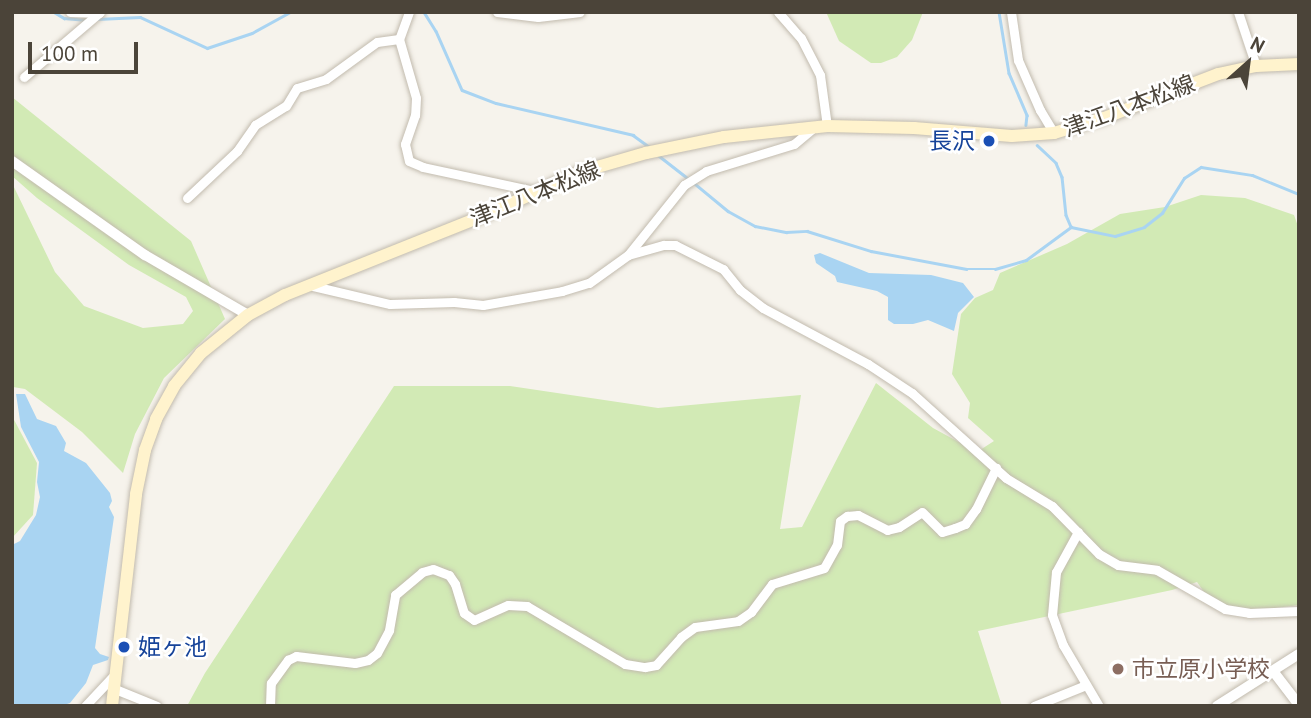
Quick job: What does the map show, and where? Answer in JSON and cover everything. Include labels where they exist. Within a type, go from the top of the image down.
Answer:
[{"type":"main road","name":"津江八本松線","points":[[112,706],[136,494],[145,450],[174,386],[201,353],[248,315],[309,286],[490,213],[580,172],[646,153],[724,137],[827,126],[914,128],[1012,135],[1054,133],[1104,118],[1218,74],[1256,66],[1299,64]]},
{"type":"street","points":[[70,12],[99,13]]},
{"type":"street","points":[[409,12],[398,39],[416,98],[415,115],[405,144],[409,161],[423,167],[535,191]]},
{"type":"street","points":[[496,12],[538,17],[580,12]]},
{"type":"street","points":[[778,12],[801,38],[820,75],[827,126]]},
{"type":"street","points":[[1011,12],[1018,60],[1040,110],[1054,133]]},
{"type":"street","points":[[1238,12],[1256,66]]},
{"type":"street","points":[[24,77],[99,13]]},
{"type":"street","points":[[187,198],[237,151],[255,125],[286,106],[298,88],[326,79],[377,42],[398,39]]},
{"type":"street","points":[[309,286],[390,304],[454,302],[483,305],[589,283],[628,255],[684,185],[706,171],[794,144],[812,129]]},
{"type":"street","points":[[12,160],[145,255],[248,315]]},
{"type":"street","points":[[628,255],[664,245],[675,245],[701,256],[723,270],[740,290],[763,308],[892,379],[996,468],[1052,506],[1099,554],[1118,565],[1157,570],[1225,609],[1249,612],[1299,611]]},
{"type":"street","points":[[270,706],[271,683],[288,660],[296,656],[355,663],[368,660],[377,653],[389,630],[395,595],[422,572],[433,569],[449,575],[455,584],[464,613],[474,620],[508,606],[527,606],[625,664],[645,667],[656,665],[681,637],[695,627],[738,621],[751,612],[772,584],[824,568],[837,545],[839,521],[847,516],[858,515],[887,530],[899,527],[922,512],[942,532],[955,528],[965,524],[976,509],[996,468]]},
{"type":"street","points":[[1078,532],[1056,572],[1052,615],[1063,645],[1099,706]]},
{"type":"street","points":[[1217,706],[1299,654]]},
{"type":"street","points":[[1273,671],[1299,705]]},
{"type":"street","points":[[85,706],[116,673]]},
{"type":"street","points":[[1034,706],[1086,685]]},
{"type":"street","points":[[115,689],[157,706]]},
{"type":"green space","points":[[826,12],[923,12],[912,40],[897,57],[881,63],[871,63],[839,41]]},
{"type":"green space","points":[[12,97],[191,241],[225,319],[164,378],[135,434],[123,473],[82,432],[25,389],[13,387],[12,392],[12,183],[55,272],[84,306],[143,328],[183,324],[193,311],[186,297],[129,265],[37,198],[12,176]]},
{"type":"green space","points":[[1201,195],[1245,198],[1294,215],[1299,229],[1299,605],[1243,612],[1211,602],[1197,582],[1172,590],[978,631],[1002,706],[187,706],[205,673],[394,386],[510,386],[658,408],[801,395],[780,529],[802,527],[876,383],[933,428],[977,452],[994,441],[968,418],[970,403],[952,374],[961,314],[975,298],[993,290],[1000,273],[1067,244],[1120,214],[1165,207]]},
{"type":"green space","points":[[12,416],[37,463],[33,515],[12,538]]},
{"type":"water","points":[[820,253],[869,273],[931,275],[963,283],[974,297],[958,313],[954,331],[928,320],[913,324],[894,324],[888,320],[888,297],[877,291],[837,282],[835,276],[816,263],[814,255]]},
{"type":"water","name":"姫ヶ池","points":[[16,394],[25,394],[37,419],[56,426],[66,443],[64,451],[86,463],[110,493],[112,501],[109,507],[114,517],[95,648],[100,654],[109,657],[108,660],[93,665],[86,683],[70,703],[61,706],[12,705],[12,545],[20,541],[36,515],[40,497],[37,482],[39,462],[21,427]]},
{"type":"waterway","points":[[54,12],[64,18],[87,20]]},
{"type":"waterway","points":[[97,19],[140,17],[207,48],[252,33],[290,12]]},
{"type":"waterway","points":[[424,12],[436,31],[462,90],[496,103],[633,135],[651,148]]},
{"type":"waterway","points":[[999,12],[1009,73],[1027,115],[1026,125]]},
{"type":"waterway","points":[[1037,145],[1056,163],[1062,177],[1066,215],[1071,227]]},
{"type":"waterway","points":[[658,155],[689,179]]},
{"type":"waterway","points":[[694,183],[728,211],[755,226],[786,232],[807,231],[871,251],[966,269],[995,269],[1026,260],[1071,227],[1115,236],[1144,227],[1162,213],[1184,178],[1201,167],[1252,175],[1299,194]]},
{"type":"place","name":"長沢","points":[[989,141]]},
{"type":"place","name":"姫ヶ池","points":[[124,647]]},
{"type":"place","name":"市立原小学校","points":[[1118,669]]}]
